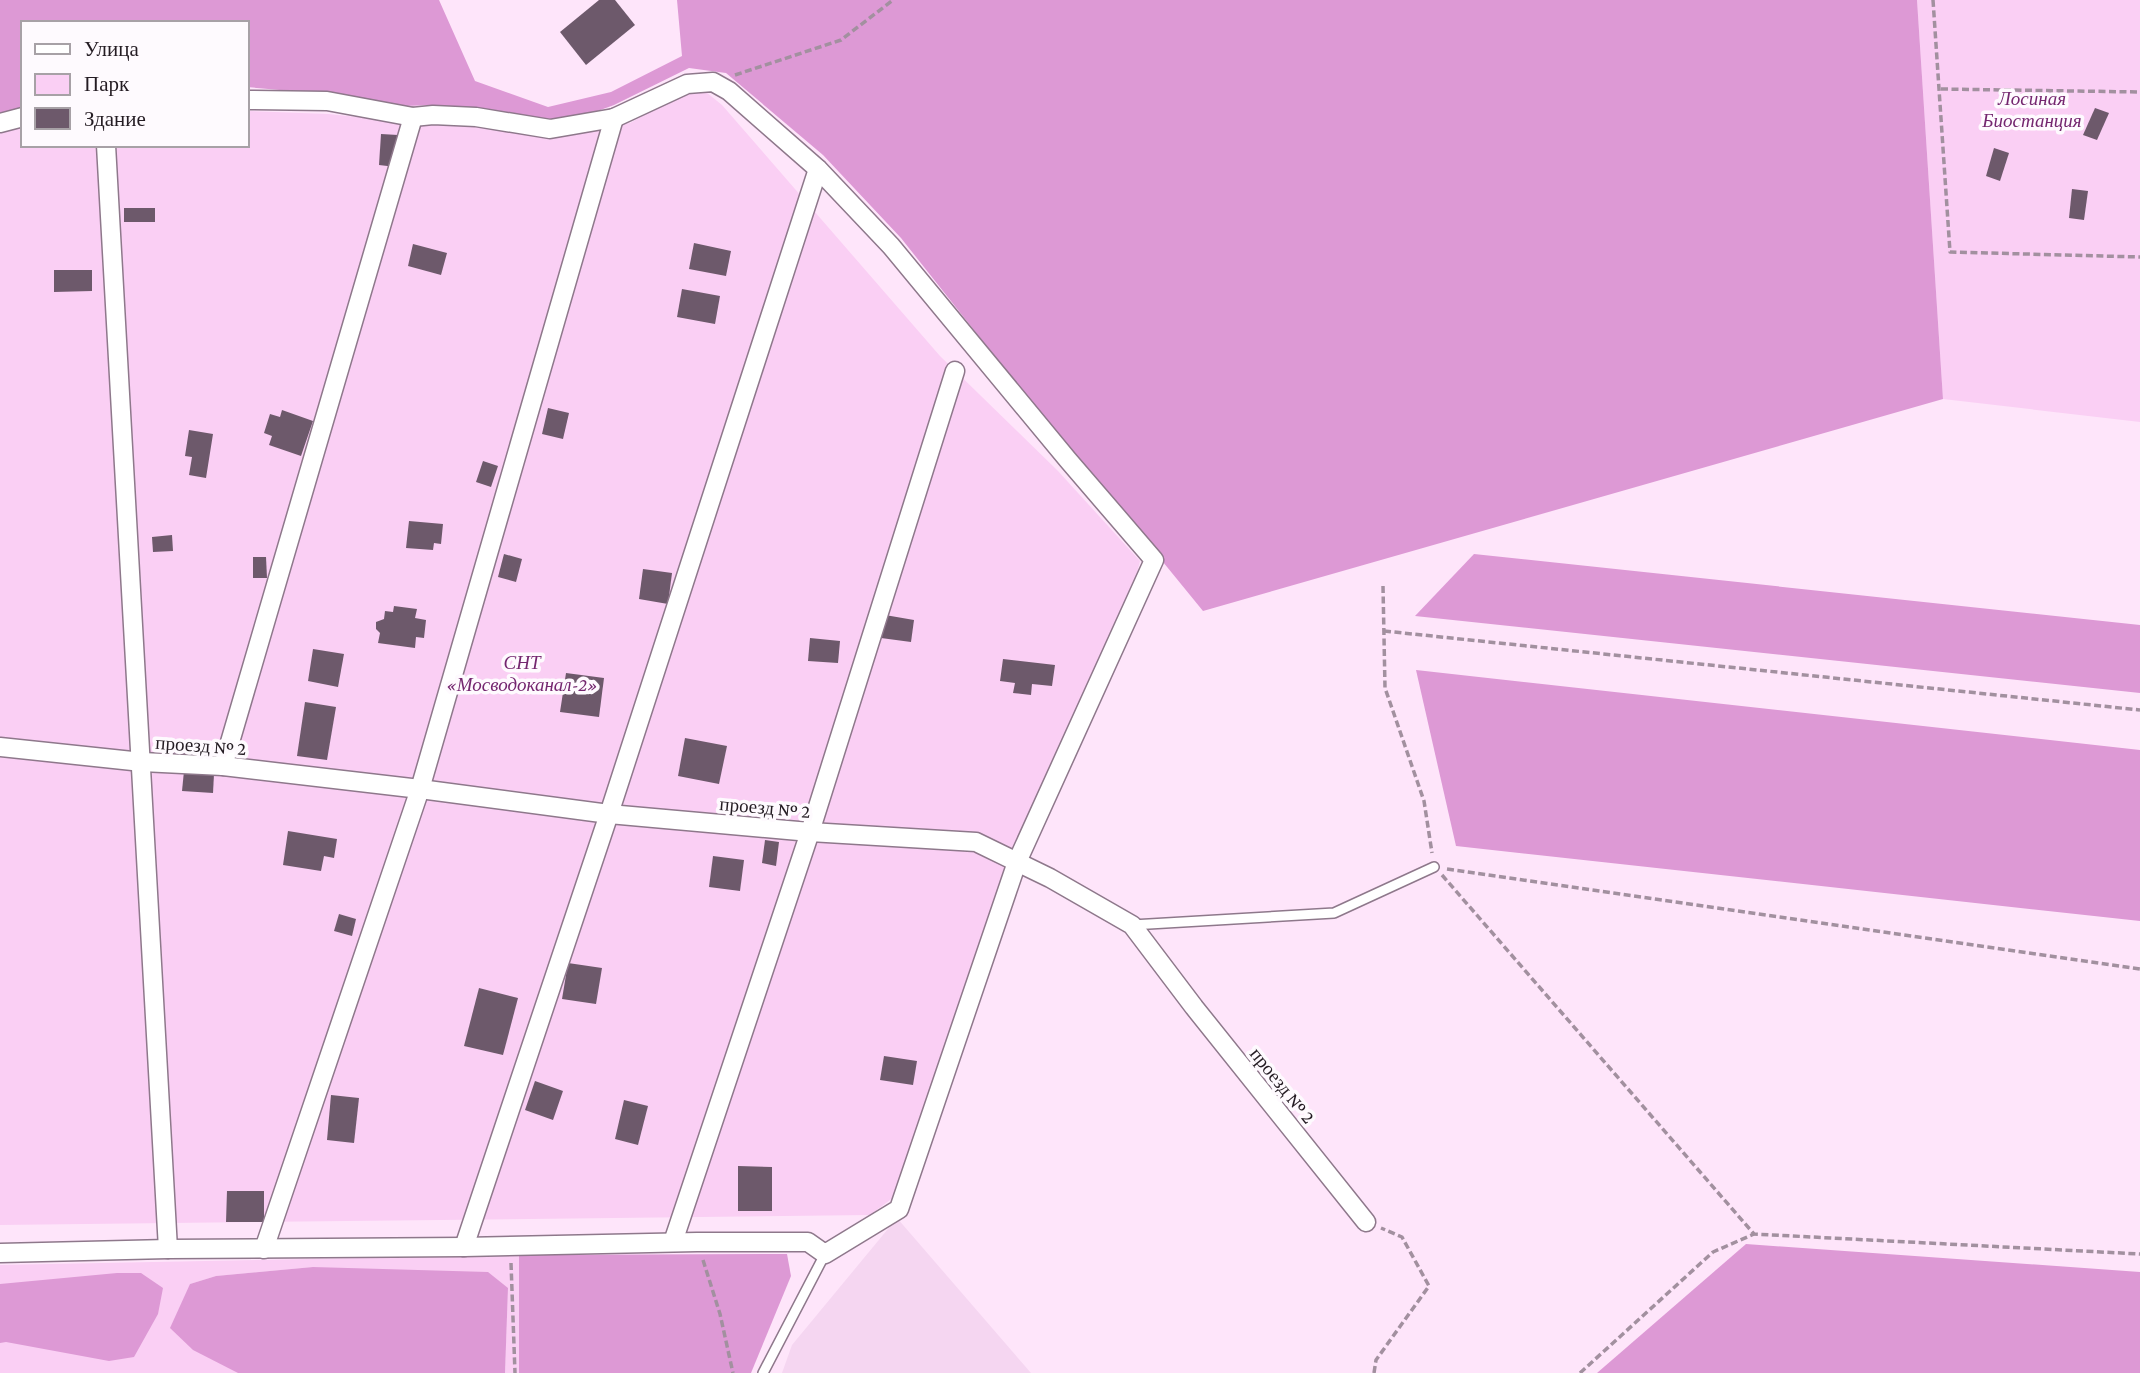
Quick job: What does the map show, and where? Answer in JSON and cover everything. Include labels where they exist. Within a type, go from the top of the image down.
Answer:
[{"type":"street","points":[[0,1253],[808,1242],[825,1254],[899,1209],[1017,862],[1154,560],[891,246],[817,169],[729,91],[713,82],[687,84],[614,118],[550,129],[476,117],[414,117],[327,101],[248,100]]},
{"type":"street","points":[[223,766],[414,117]]},
{"type":"street","points":[[0,123],[21,118]]},
{"type":"street","points":[[264,1249],[419,789],[614,118]]},
{"type":"street","points":[[106,147],[168,1249]]},
{"type":"street","points":[[464,1247],[609,814],[817,169]]},
{"type":"street","points":[[673,1242],[810,832],[955,372]]},
{"type":"street","name":"проезд № 2","points":[[0,747],[142,762],[223,766],[609,814],[810,832],[976,842],[1050,878],[1132,925],[1366,1222]]},
{"type":"lane","points":[[1132,925],[1334,913],[1434,867]]},
{"type":"lane","points":[[763,1373],[825,1254]]},
{"type":"path","points":[[713,82],[841,40],[893,0]]},
{"type":"path","points":[[1933,0],[1950,252],[2140,257]]},
{"type":"path","points":[[1941,89],[2140,92]]},
{"type":"path","points":[[1383,586],[1385,688],[1424,801],[1434,867],[1754,1234]]},
{"type":"path","points":[[1384,631],[2140,710]]},
{"type":"path","points":[[1434,867],[2140,969]]},
{"type":"path","points":[[1366,1222],[1402,1237],[1429,1286],[1376,1360],[1374,1373]]},
{"type":"path","points":[[1580,1373],[1713,1252],[1754,1234],[2140,1254]]},
{"type":"path","points":[[696,1242],[720,1314],[733,1373]]},
{"type":"path","points":[[511,1246],[515,1373]]},
{"type":"shaded area","points":[[0,0],[439,0],[475,81],[548,107],[611,92],[682,56],[677,0],[1917,0],[1943,399],[1203,611],[901,238],[823,155],[726,73],[689,68],[614,105],[584,116],[549,122],[481,109],[433,105],[405,106],[325,94],[248,87],[248,21],[21,21],[21,108],[0,113]]},
{"type":"shaded area","points":[[1474,554],[2140,625],[2140,693],[1415,616]]},
{"type":"shaded area","points":[[1416,670],[2140,750],[2140,921],[1456,846]]},
{"type":"shaded area","points":[[897,1218],[1031,1373],[782,1373],[792,1345]]},
{"type":"shaded area","points":[[1746,1244],[2140,1272],[2140,1373],[1597,1373]]},
{"type":"shaded area","points":[[787,1254],[791,1276],[751,1373],[519,1373],[519,1255]]},
{"type":"shaded area","points":[[313,1267],[488,1272],[508,1288],[505,1373],[238,1373],[193,1350],[170,1328],[190,1284],[216,1276]]},
{"type":"shaded area","points":[[141,1273],[163,1288],[158,1314],[134,1357],[109,1361],[0,1343],[0,1284]]},
{"type":"green space","name":"Лосиная Биостанция","points":[[1917,0],[2140,0],[2140,422],[1943,399]]},
{"type":"green space","name":"СНТ «Мосводоканал-2»","points":[[689,91],[706,92],[722,105],[940,356],[1058,471],[1140,561],[1135,581],[1019,836],[894,1197],[870,1215],[0,1225],[0,130],[21,125],[21,147],[248,147],[248,111],[328,114],[424,124],[443,121],[553,136],[630,123]]},
{"type":"green space","points":[[519,1255],[519,1373],[505,1373],[508,1288],[313,1267],[216,1276],[190,1284],[238,1373],[0,1373],[0,1265]]},
{"type":"building","points":[[599,0],[615,0],[635,25],[586,65],[560,32]]},
{"type":"building","points":[[2095,108],[2109,113],[2097,140],[2083,135]]},
{"type":"building","points":[[381,134],[398,135],[396,167],[379,165]]},
{"type":"building","points":[[1994,148],[2009,153],[2000,181],[1986,176]]},
{"type":"building","points":[[2072,189],[2088,191],[2084,220],[2069,218]]},
{"type":"building","points":[[124,208],[155,208],[155,222],[124,222]]},
{"type":"building","points":[[694,243],[731,251],[726,276],[689,269]]},
{"type":"building","points":[[413,244],[447,253],[441,275],[408,266]]},
{"type":"building","points":[[54,270],[92,270],[92,291],[54,292]]},
{"type":"building","points":[[682,289],[720,296],[715,324],[677,317]]},
{"type":"building","points":[[548,408],[569,413],[563,439],[542,434]]},
{"type":"building","points":[[282,410],[313,421],[301,456],[269,445],[272,436],[264,433],[270,414],[280,417]]},
{"type":"building","points":[[189,430],[213,434],[206,478],[189,475],[192,457],[185,456]]},
{"type":"building","points":[[483,461],[498,466],[491,487],[476,482]]},
{"type":"building","points":[[409,521],[443,524],[441,544],[434,543],[433,550],[406,548]]},
{"type":"building","points":[[172,535],[173,551],[153,552],[152,537]]},
{"type":"building","points":[[504,554],[522,559],[516,582],[498,577]]},
{"type":"building","points":[[253,557],[266,557],[267,578],[253,578]]},
{"type":"building","points":[[643,569],[672,573],[668,604],[639,599]]},
{"type":"building","points":[[394,606],[417,609],[415,618],[426,620],[424,638],[416,637],[415,648],[378,643],[380,633],[376,629],[376,622],[384,619],[385,611],[393,612]]},
{"type":"building","points":[[885,615],[914,620],[911,642],[881,638]]},
{"type":"building","points":[[810,638],[840,641],[838,663],[808,661]]},
{"type":"building","points":[[313,649],[344,654],[338,687],[308,681]]},
{"type":"building","points":[[1003,659],[1055,665],[1052,686],[1032,684],[1031,695],[1013,693],[1015,683],[1000,681]]},
{"type":"building","points":[[566,673],[604,678],[599,717],[560,712]]},
{"type":"building","points":[[305,702],[336,707],[327,760],[297,756]]},
{"type":"building","points":[[685,738],[727,746],[719,784],[678,776]]},
{"type":"building","points":[[168,740],[189,742],[188,754],[167,752]]},
{"type":"building","points":[[184,771],[214,774],[213,793],[182,791]]},
{"type":"building","points":[[288,831],[337,839],[334,858],[324,856],[321,871],[283,865]]},
{"type":"building","points":[[765,840],[779,842],[776,866],[762,863]]},
{"type":"building","points":[[713,856],[744,860],[740,891],[709,887]]},
{"type":"building","points":[[339,914],[356,919],[352,936],[334,931]]},
{"type":"building","points":[[568,963],[602,968],[596,1004],[562,999]]},
{"type":"building","points":[[479,988],[518,998],[503,1055],[464,1046]]},
{"type":"building","points":[[884,1056],[917,1061],[913,1085],[880,1080]]},
{"type":"building","points":[[535,1081],[563,1091],[553,1120],[525,1110]]},
{"type":"building","points":[[331,1095],[359,1098],[354,1143],[327,1140]]},
{"type":"building","points":[[624,1100],[648,1106],[638,1145],[615,1139]]},
{"type":"building","points":[[738,1166],[772,1167],[772,1211],[738,1211]]},
{"type":"building","points":[[227,1191],[264,1191],[264,1222],[226,1222]]}]
